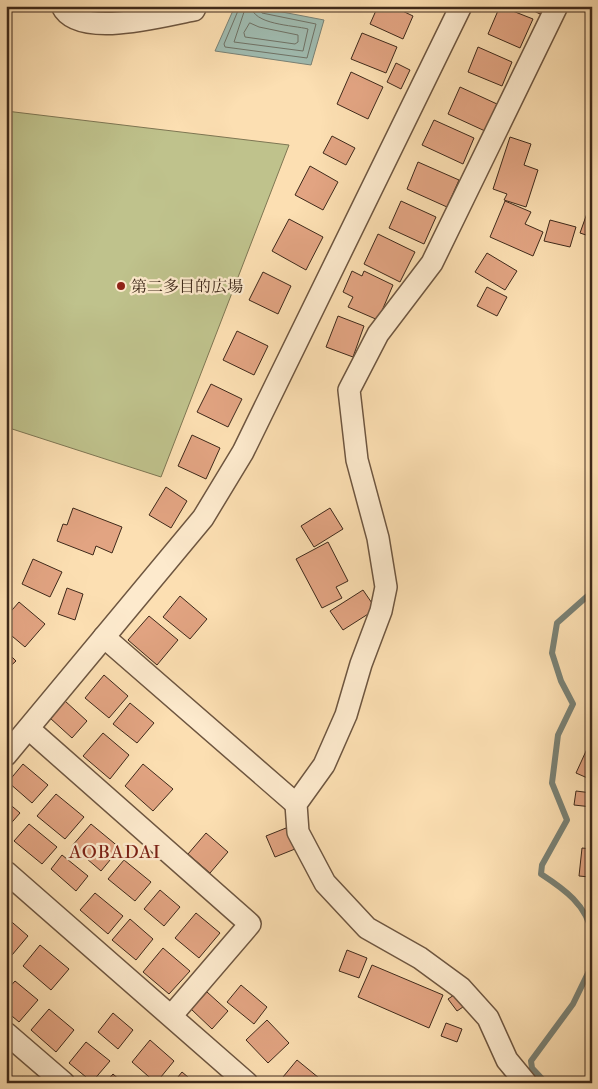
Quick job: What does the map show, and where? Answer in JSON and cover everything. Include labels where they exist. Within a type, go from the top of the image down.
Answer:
[{"type":"street","points":[[62,6],[79,20],[116,25],[194,10],[196,6]]},
{"type":"street","points":[[6,756],[203,518],[243,452],[461,6]]},
{"type":"street","points":[[526,1083],[507,1060],[488,1018],[461,988],[420,958],[367,928],[325,883],[298,832],[296,804],[324,765],[346,715],[361,664],[381,611],[386,587],[378,538],[356,460],[349,390],[378,334],[432,263],[557,6]]},
{"type":"street","points":[[104,637],[296,804]]},
{"type":"street","points":[[29,729],[250,924],[172,1015]]},
{"type":"street","points":[[6,872],[172,1015],[247,1083]]},
{"type":"street","points":[[6,1032],[64,1083]]},
{"type":"green space","name":"第二多目的広場","points":[[6,111],[289,145],[161,477],[6,427]]},
{"type":"water","points":[[235,6],[251,6],[324,20],[311,65],[215,51]]},
{"type":"building","points":[[378,6],[392,6],[413,16],[403,39],[370,24]]},
{"type":"building","points":[[500,6],[533,19],[520,48],[488,34]]},
{"type":"building","points":[[524,6],[546,6],[542,15]]},
{"type":"building","points":[[362,33],[397,47],[386,73],[351,59]]},
{"type":"building","points":[[478,47],[512,62],[502,86],[468,72]]},
{"type":"building","points":[[396,63],[410,70],[401,89],[387,82]]},
{"type":"building","points":[[351,72],[383,87],[368,119],[337,104]]},
{"type":"building","points":[[460,87],[497,104],[485,131],[448,114]]},
{"type":"building","points":[[434,120],[474,138],[463,164],[422,145]]},
{"type":"building","points":[[332,136],[355,148],[346,165],[323,153]]},
{"type":"building","points":[[510,137],[531,144],[524,165],[538,170],[526,207],[504,200],[507,194],[493,189]]},
{"type":"building","points":[[418,162],[459,180],[447,207],[407,189]]},
{"type":"building","points":[[310,166],[338,182],[323,210],[295,195]]},
{"type":"building","points":[[401,201],[436,217],[424,244],[389,228]]},
{"type":"building","points":[[505,201],[531,212],[525,224],[543,232],[533,256],[490,237]]},
{"type":"building","points":[[592,202],[592,237],[580,233]]},
{"type":"building","points":[[289,219],[323,237],[306,270],[272,251]]},
{"type":"building","points":[[550,220],[576,227],[570,247],[544,241]]},
{"type":"building","points":[[378,234],[415,252],[400,282],[364,264]]},
{"type":"building","points":[[487,253],[517,271],[505,290],[475,272]]},
{"type":"building","points":[[352,271],[362,276],[364,271],[393,285],[378,320],[348,307],[353,297],[343,292]]},
{"type":"building","points":[[263,272],[291,286],[278,314],[249,300]]},
{"type":"building","points":[[487,287],[507,297],[497,316],[477,306]]},
{"type":"building","points":[[338,316],[364,326],[353,357],[326,347]]},
{"type":"building","points":[[237,331],[268,346],[254,375],[223,360]]},
{"type":"building","points":[[211,384],[242,399],[228,427],[197,412]]},
{"type":"building","points":[[192,435],[220,448],[206,479],[178,466]]},
{"type":"building","points":[[166,487],[187,501],[171,528],[149,515]]},
{"type":"building","points":[[73,508],[122,527],[112,553],[96,546],[93,555],[57,541],[63,524],[67,525]]},
{"type":"building","points":[[330,508],[343,529],[314,547],[301,526]]},
{"type":"building","points":[[328,542],[348,581],[336,587],[342,598],[322,608],[296,559]]},
{"type":"building","points":[[33,559],[62,572],[50,597],[22,584]]},
{"type":"building","points":[[67,588],[83,594],[75,620],[58,614]]},
{"type":"building","points":[[363,590],[376,609],[343,630],[330,611]]},
{"type":"building","points":[[180,596],[207,619],[190,639],[163,617]]},
{"type":"building","points":[[19,602],[45,624],[25,647],[6,631],[6,617]]},
{"type":"building","points":[[149,616],[178,640],[157,665],[128,640]]},
{"type":"building","points":[[6,651],[16,661],[6,670]]},
{"type":"building","points":[[104,675],[128,696],[109,718],[85,698]]},
{"type":"building","points":[[65,701],[87,721],[72,738],[50,718]]},
{"type":"building","points":[[130,703],[154,723],[137,743],[113,724]]},
{"type":"building","points":[[103,733],[129,755],[110,779],[83,756]]},
{"type":"building","points":[[592,738],[592,780],[576,773]]},
{"type":"building","points":[[23,764],[48,785],[32,803],[8,782]]},
{"type":"building","points":[[143,764],[173,789],[153,811],[125,786]]},
{"type":"building","points":[[576,791],[592,793],[592,807],[574,805]]},
{"type":"building","points":[[56,794],[84,817],[65,839],[37,816]]},
{"type":"building","points":[[6,801],[20,813],[6,829]]},
{"type":"building","points":[[29,824],[57,847],[42,864],[14,841]]},
{"type":"building","points":[[91,824],[120,848],[101,871],[72,846]]},
{"type":"building","points":[[286,828],[295,849],[275,857],[266,836]]},
{"type":"building","points":[[206,833],[228,852],[210,873],[188,854]]},
{"type":"building","points":[[582,848],[592,849],[592,890],[589,890],[590,877],[579,876]]},
{"type":"building","points":[[62,855],[88,876],[76,891],[51,869]]},
{"type":"building","points":[[124,860],[151,882],[135,901],[108,879]]},
{"type":"building","points":[[160,890],[180,907],[164,926],[144,909]]},
{"type":"building","points":[[95,893],[123,916],[108,934],[80,910]]},
{"type":"building","points":[[196,913],[220,933],[199,958],[175,938]]},
{"type":"building","points":[[6,917],[28,936],[12,955],[6,950]]},
{"type":"building","points":[[130,919],[153,939],[136,960],[112,940]]},
{"type":"building","points":[[40,945],[69,969],[51,990],[23,966]]},
{"type":"building","points":[[163,948],[190,971],[169,994],[143,972]]},
{"type":"building","points":[[347,950],[367,958],[359,978],[339,971]]},
{"type":"building","points":[[372,965],[443,995],[429,1028],[358,997]]},
{"type":"building","points":[[15,981],[38,1000],[19,1022],[6,1011],[6,991]]},
{"type":"building","points":[[241,985],[267,1007],[254,1024],[227,1002]]},
{"type":"building","points":[[207,992],[228,1011],[212,1029],[191,1009]]},
{"type":"building","points":[[457,993],[466,1005],[457,1011],[448,999]]},
{"type":"building","points":[[49,1009],[74,1030],[56,1052],[31,1030]]},
{"type":"building","points":[[113,1013],[133,1030],[118,1049],[98,1032]]},
{"type":"building","points":[[267,1020],[289,1043],[268,1063],[246,1040]]},
{"type":"building","points":[[446,1023],[462,1029],[457,1042],[441,1036]]},
{"type":"building","points":[[150,1040],[174,1061],[156,1083],[132,1062]]},
{"type":"building","points":[[86,1042],[110,1061],[92,1082],[69,1063]]},
{"type":"building","points":[[297,1060],[319,1078],[315,1083],[278,1083]]},
{"type":"building","points":[[6,1063],[12,1068],[6,1075]]},
{"type":"building","points":[[182,1072],[195,1083],[173,1083]]},
{"type":"building","points":[[113,1074],[123,1083],[105,1083]]},
{"type":"building","points":[[22,1077],[29,1083],[17,1083]]},
{"type":"waterway","points":[[592,592],[557,623],[552,653],[561,681],[573,704],[558,735],[552,783],[567,820],[542,865],[541,874],[566,892],[580,906],[592,934]]},
{"type":"waterway","points":[[546,1083],[532,1068],[531,1061],[573,1004],[592,965]]},
{"type":"place","name":"第二多目的広場","points":[[121,286]]},
{"type":"district","name":"AOBADAI","points":[[115,852]]}]
